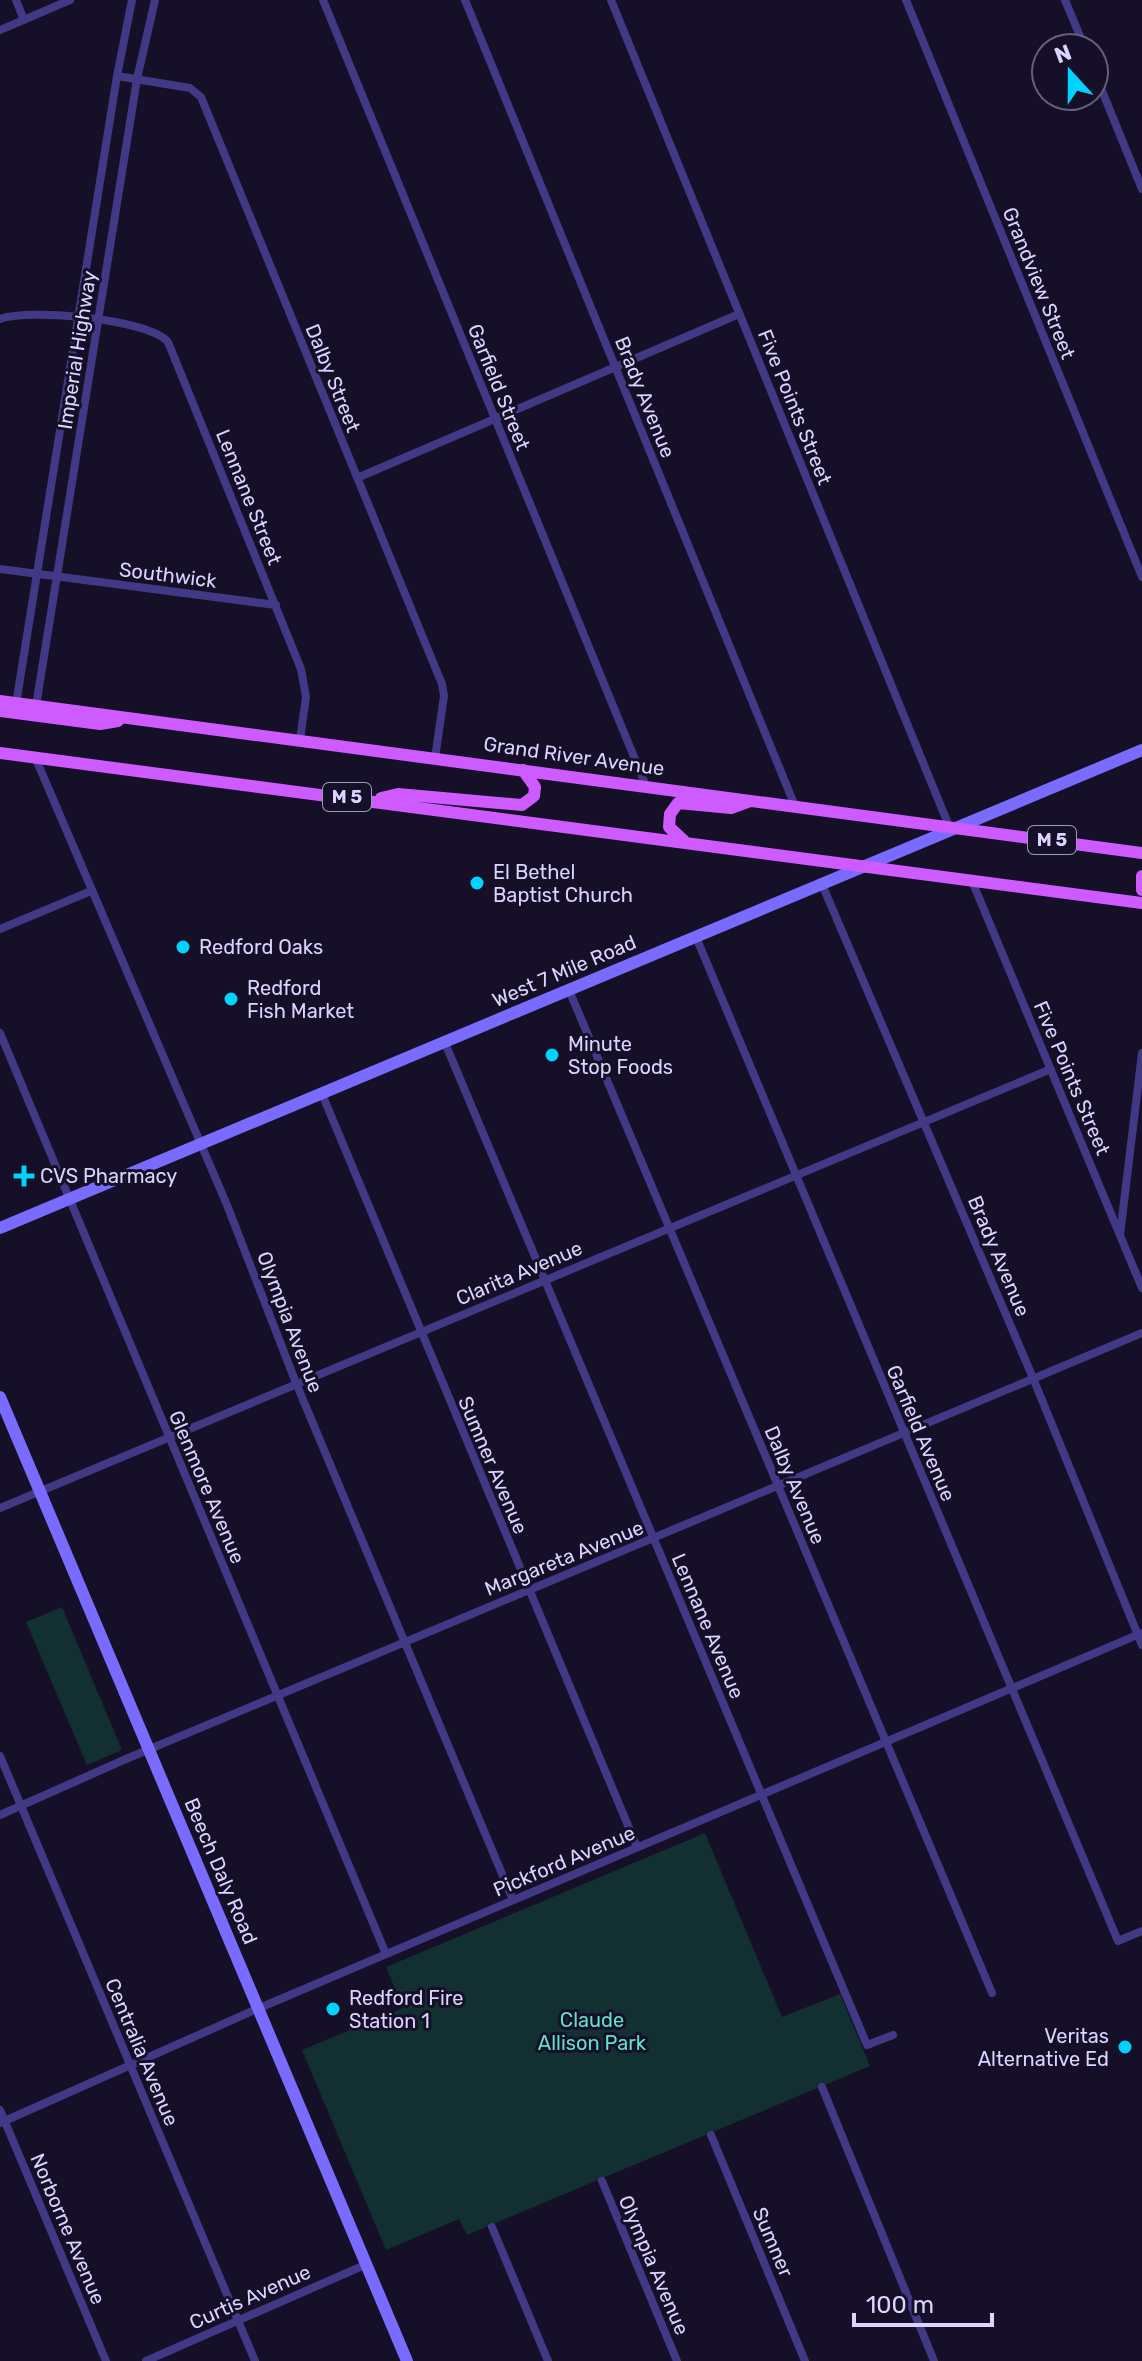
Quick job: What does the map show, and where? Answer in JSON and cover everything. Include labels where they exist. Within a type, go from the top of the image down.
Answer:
[{"type":"main road","name":"Grand River Avenue","points":[[0,701],[1142,853]]},
{"type":"main road","points":[[0,711],[100,724],[133,718]]},
{"type":"main road","name":"West 7 Mile Road","points":[[0,1228],[821,882],[963,828],[1142,750]]},
{"type":"main road","name":"M 5","points":[[0,753],[1142,903]]},
{"type":"main road","points":[[371,800],[398,794],[522,805],[534,796],[535,787],[523,770]]},
{"type":"main road","points":[[693,844],[678,838],[671,830],[670,814],[675,805],[682,802],[731,808],[753,800]]},
{"type":"main road","points":[[1142,876],[1142,890]]},
{"type":"main road","name":"Beech Daly Road","points":[[0,1397],[407,2361]]},
{"type":"street","points":[[16,0],[24,20]]},
{"type":"street","points":[[0,30],[70,0]]},
{"type":"street","name":"Imperial Highway","points":[[16,704],[117,76],[132,0]]},
{"type":"street","name":"Imperial Highway","points":[[36,706],[137,79],[155,0]]},
{"type":"street","name":"Garfield Street","points":[[323,0],[646,786]]},
{"type":"street","name":"Brady Avenue","points":[[465,0],[795,806]]},
{"type":"street","name":"Five Points Street","points":[[611,0],[949,826]]},
{"type":"street","name":"Grandview Street","points":[[906,0],[1142,577]]},
{"type":"street","points":[[1065,0],[1078,32]]},
{"type":"street","name":"Dalby Street","points":[[117,76],[190,88],[201,97],[442,684],[444,696],[435,758]]},
{"type":"street","points":[[1110,110],[1142,189]]},
{"type":"street","name":"Lennane Street","points":[[1,316],[28,312],[78,316],[153,330],[168,342],[305,683],[300,739]]},
{"type":"street","points":[[357,478],[739,314]]},
{"type":"street","name":"Southwick","points":[[0,569],[276,605]]},
{"type":"street","name":"Olympia Avenue","points":[[35,757],[200,1145],[296,1383],[513,1900]]},
{"type":"street","name":"Five Points Street","points":[[972,881],[1142,1288]]},
{"type":"street","name":"Brady Avenue","points":[[821,882],[1033,1378],[1142,1645]]},
{"type":"street","points":[[0,929],[91,891]]},
{"type":"street","name":"Garfield Avenue","points":[[696,937],[1118,1941],[1142,1931]]},
{"type":"street","name":"Dalby Avenue","points":[[569,990],[992,1993]]},
{"type":"street","name":"Glenmore Avenue","points":[[0,1033],[386,1954]]},
{"type":"street","name":"Lennane Avenue","points":[[445,1043],[867,2045],[893,2035]]},
{"type":"street","points":[[1120,1236],[1142,1053]]},
{"type":"street","name":"Clarita Avenue","points":[[0,1508],[1051,1069]]},
{"type":"street","name":"Sumner Avenue","points":[[322,1094],[637,1847]]},
{"type":"street","name":"Margareta Avenue","points":[[0,1815],[1142,1333]]},
{"type":"street","name":"Pickford Avenue","points":[[2,2122],[257,2009],[1140,1634]]},
{"type":"street","name":"Centralia Avenue","points":[[0,1756],[255,2361]]},
{"type":"street","points":[[822,2087],[934,2361]]},
{"type":"street","name":"Norborne Avenue","points":[[0,2110],[2,2122],[106,2361]]},
{"type":"street","name":"Sumner","points":[[711,2135],[805,2361]]},
{"type":"street","name":"Olympia Avenue","points":[[602,2181],[677,2361]]},
{"type":"street","points":[[492,2227],[548,2361]]},
{"type":"street","name":"Curtis Avenue","points":[[146,2361],[367,2264]]},
{"type":"green space","points":[[62,1607],[122,1750],[87,1765],[26,1622]]},
{"type":"green space","name":"Claude Allison Park","points":[[705,1833],[782,2017],[840,1994],[870,2066],[467,2235],[459,2219],[386,2250],[302,2050],[403,2008],[386,1967]]},
{"type":"place","name":"El Bethel Baptist Church","points":[[477,883]]},
{"type":"place","name":"Redford Oaks","points":[[183,947]]},
{"type":"place","name":"Redford Fish Market","points":[[231,999]]},
{"type":"place","name":"Minute Stop Foods","points":[[552,1055]]},
{"type":"place","name":"CVS Pharmacy","points":[[24,1176]]},
{"type":"place","name":"Redford Fire Station 1","points":[[333,2009]]},
{"type":"place","name":"Veritas Alternative Ed","points":[[1125,2047]]}]
